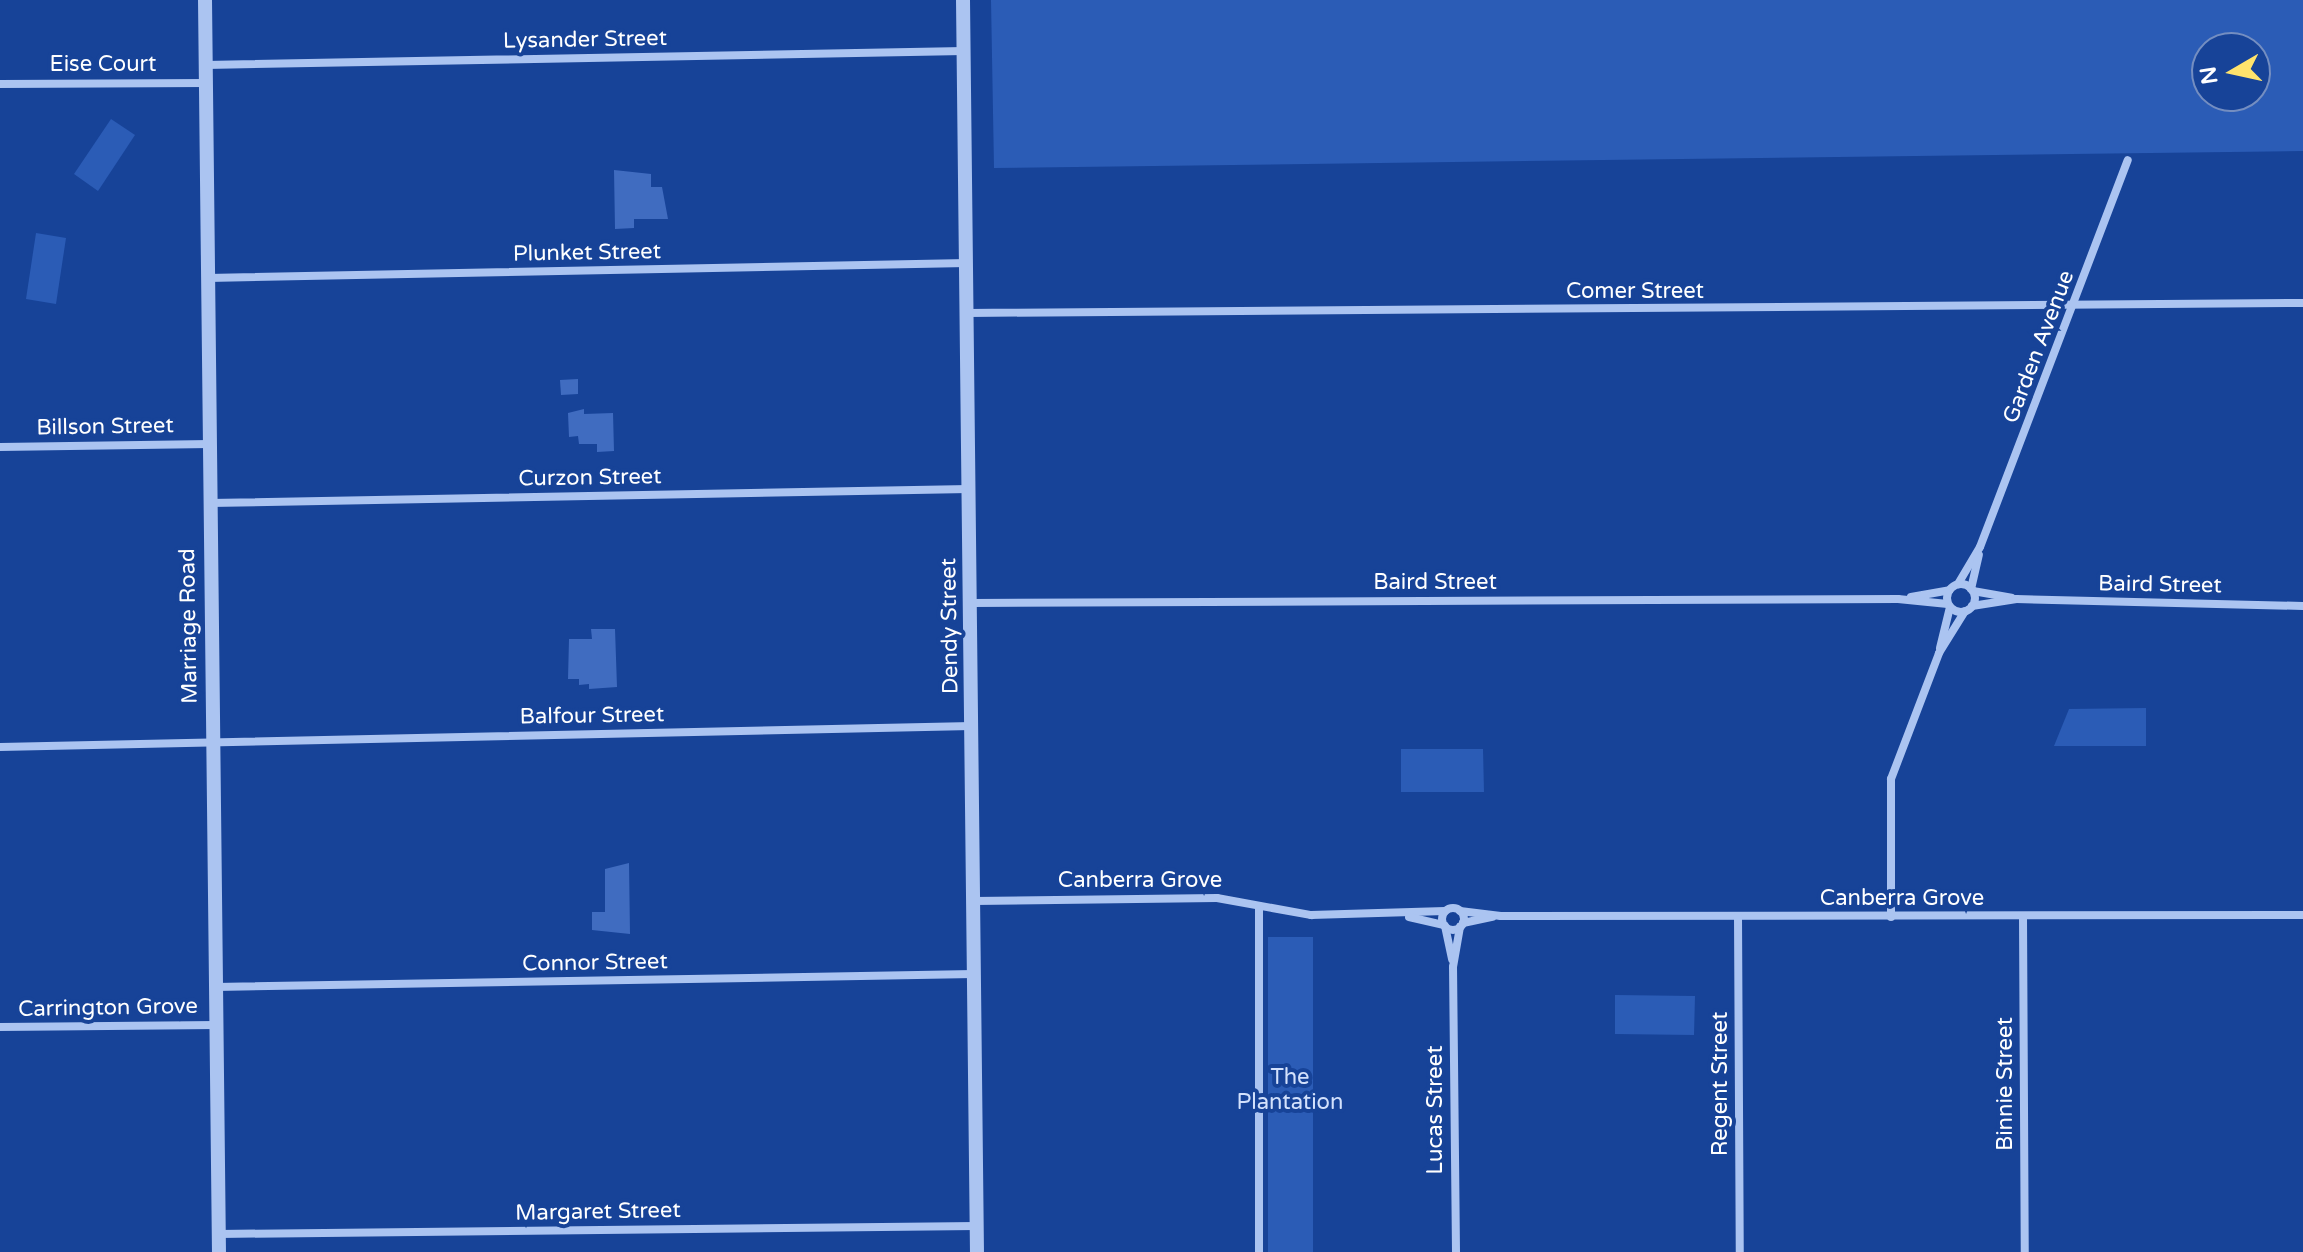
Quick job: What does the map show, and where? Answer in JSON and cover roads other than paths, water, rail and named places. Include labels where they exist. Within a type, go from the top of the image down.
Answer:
[{"type":"street","name":"Marriage Road","points":[[205,0],[219,1252]]},
{"type":"street","name":"Dendy Street","points":[[963,0],[977,1252]]},
{"type":"street","name":"Lysander Street","points":[[206,65],[964,51]]},
{"type":"street","name":"Eise Court","points":[[0,84],[206,83]]},
{"type":"street","name":"Garden Avenue","points":[[1958,584],[1980,547],[2128,160]]},
{"type":"street","name":"Plunket Street","points":[[208,278],[967,263]]},
{"type":"street","name":"Comer Street","points":[[968,313],[2303,303]]},
{"type":"street","name":"Billson Street","points":[[0,447],[210,444]]},
{"type":"street","name":"Curzon Street","points":[[210,503],[970,489]]},
{"type":"street","name":"Garden Avenue","points":[[1969,609],[1980,547]]},
{"type":"street","name":"Baird Street","points":[[1958,584],[2016,599],[2303,606]]},
{"type":"street","points":[[1891,917],[1891,779],[1939,653],[1949,606],[1949,590],[1958,584]]},
{"type":"street","name":"Baird Street","points":[[1898,599],[1949,590]]},
{"type":"street","name":"Baird Street","points":[[972,603],[1898,599],[1969,609],[2016,599]]},
{"type":"street","points":[[1939,653],[1969,609]]},
{"type":"street","name":"Balfour Street","points":[[0,747],[972,726]]},
{"type":"street","name":"Canberra Grove","points":[[974,901],[1217,898],[1293,914],[1401,915],[1460,911],[1501,916],[2303,915]]},
{"type":"street","points":[[1259,906],[1259,1252]]},
{"type":"street","name":"Lucas Street","points":[[1445,911],[1444,926],[1453,967]]},
{"type":"street","points":[[1460,911],[1461,925]]},
{"type":"street","name":"Canberra Grove","points":[[1401,915],[1444,926],[1501,916]]},
{"type":"street","name":"Regent Street","points":[[1738,916],[1740,1252]]},
{"type":"street","name":"Binnie Street","points":[[2023,917],[2025,1252]]},
{"type":"street","name":"Lucas Street","points":[[1456,1252],[1453,967],[1461,925]]},
{"type":"street","name":"Connor Street","points":[[216,987],[974,974]]},
{"type":"street","name":"Carrington Grove","points":[[0,1027],[217,1025]]},
{"type":"street","name":"Margaret Street","points":[[219,1234],[977,1226]]},
{"type":"park label","name":"The Plantation","points":[[1290,1090]]}]
